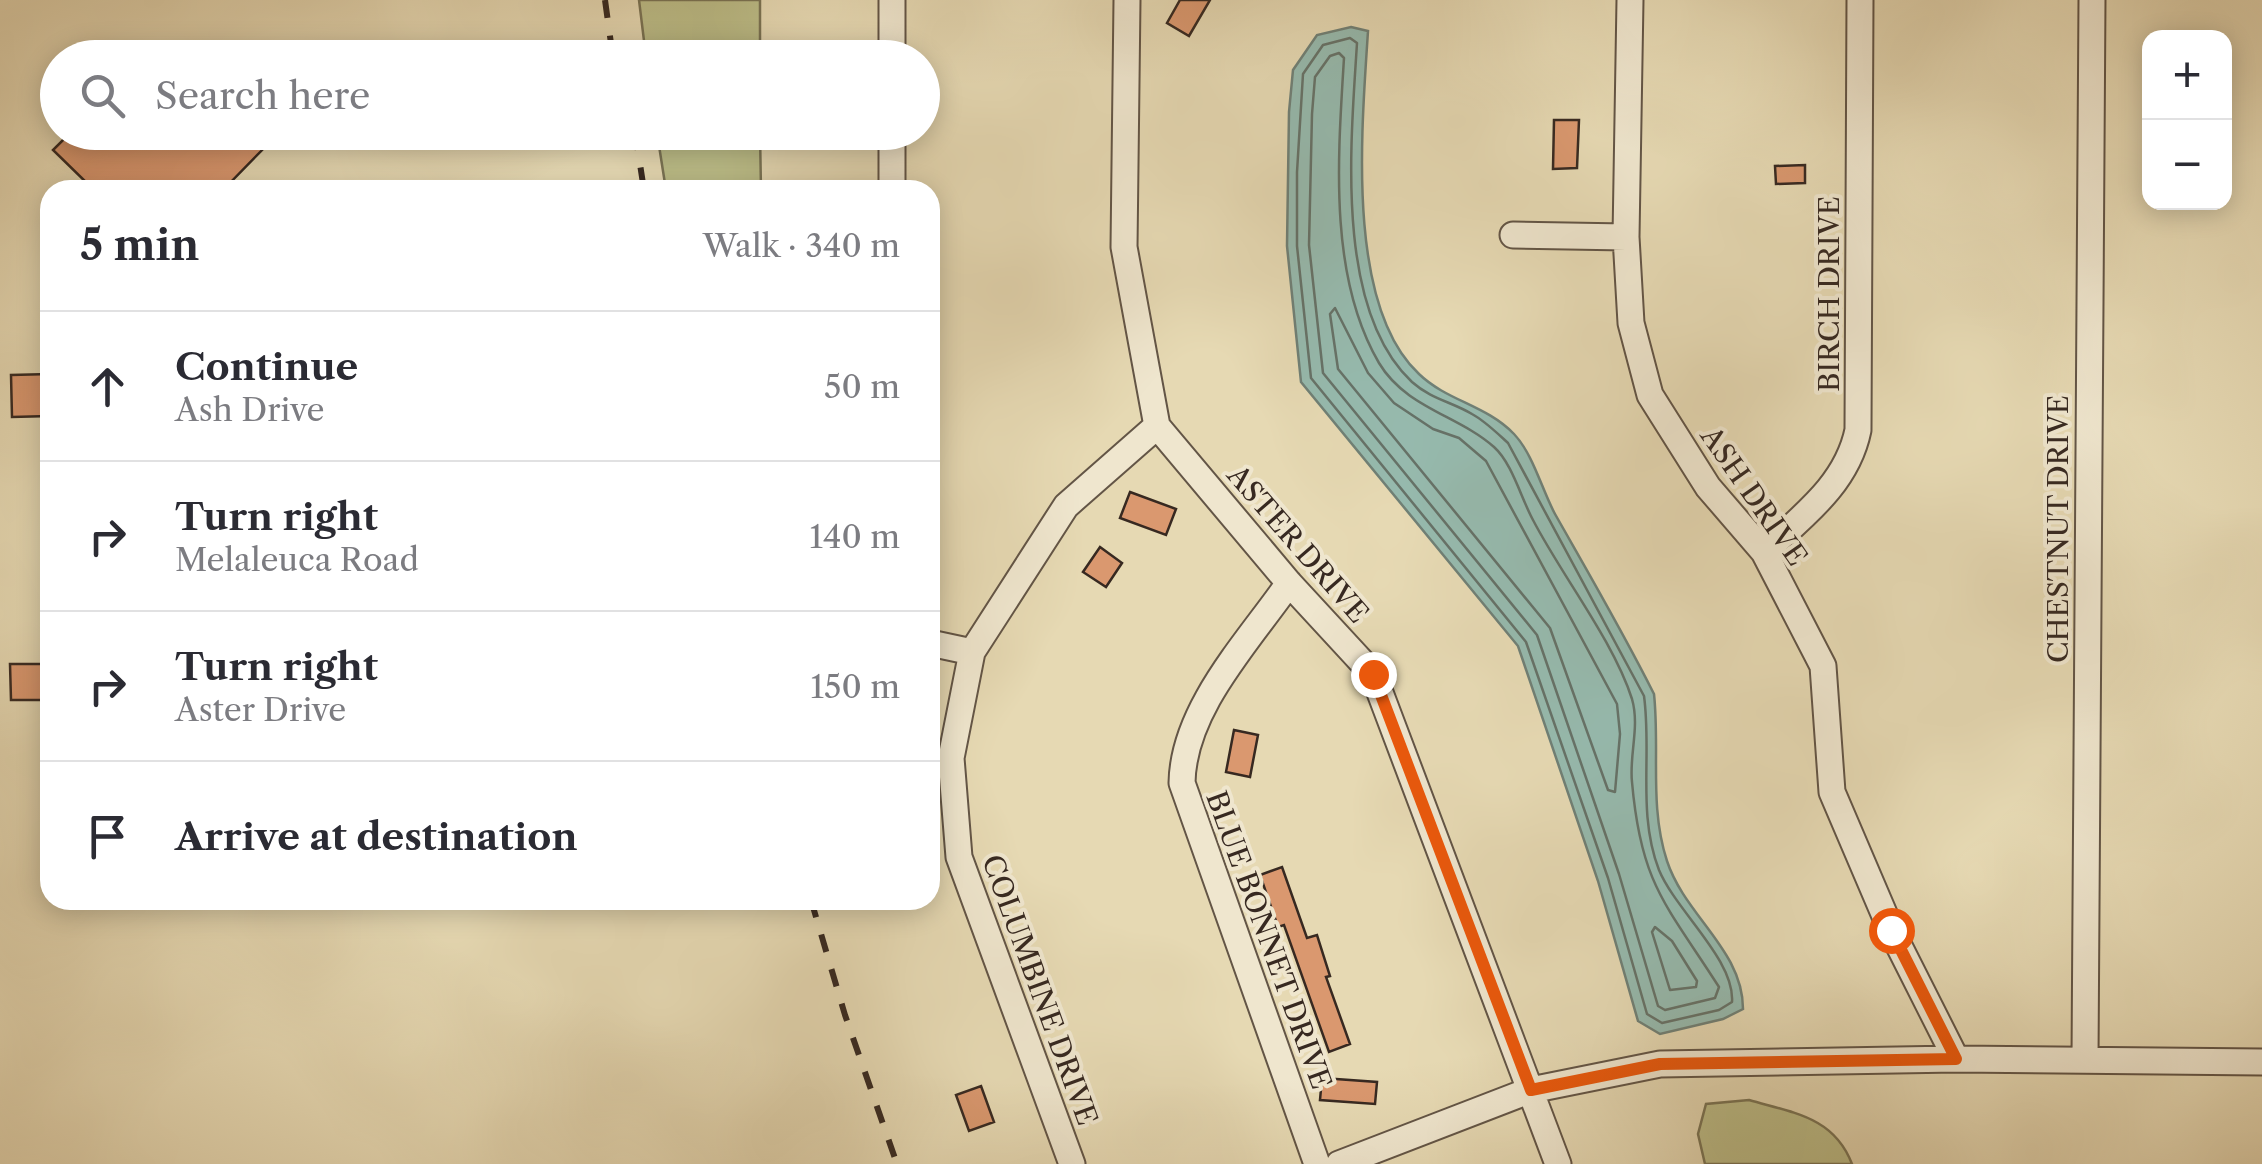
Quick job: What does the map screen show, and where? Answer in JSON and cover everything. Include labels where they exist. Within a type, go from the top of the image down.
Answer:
[{"type":"street","points":[[892,0],[892,40]]},
{"type":"street","name":"ASTER DRIVE","points":[[1128,0],[1124,247],[1157,426],[1289,583],[1373,674],[1558,1164]]},
{"type":"street","name":"ASH DRIVE","points":[[1630,0],[1626,237],[1632,322],[1650,396],[1708,487],[1764,552],[1822,666],[1832,792],[1891,930],[1956,1059]]},
{"type":"street","name":"BIRCH DRIVE","points":[[1764,552],[1838,480],[1849,463],[1858,430],[1860,0]]},
{"type":"street","name":"CHESTNUT DRIVE","points":[[2085,1059],[2092,0]]},
{"type":"street","points":[[892,150],[892,180]]},
{"type":"street","points":[[1513,235],[1626,237]]},
{"type":"street","name":"COLUMBINE DRIVE","points":[[1072,1164],[959,857],[951,758],[972,652],[1066,506],[1157,426]]},
{"type":"street","name":"BLUE BONNET DRIVE","points":[[1289,583],[1202,710],[1182,760],[1182,784],[1317,1164]]},
{"type":"street","points":[[940,644],[972,652]]},
{"type":"street","points":[[1339,1164],[1531,1090],[1660,1064],[1956,1059],[2262,1062]]},
{"type":"green space","points":[[639,0],[760,0],[760,40],[644,40]]},
{"type":"green space","points":[[660,150],[760,150],[761,180],[664,180]]},
{"type":"green space","points":[[1749,1100],[1811,1119],[1835,1136],[1852,1164],[1705,1164],[1698,1134],[1706,1104]]},
{"type":"water","points":[[1351,27],[1368,31],[1362,163],[1369,260],[1379,305],[1395,343],[1419,374],[1503,424],[1521,442],[1555,514],[1654,694],[1658,820],[1667,861],[1686,899],[1724,951],[1740,988],[1743,1009],[1723,1019],[1660,1034],[1638,1021],[1598,881],[1518,646],[1301,382],[1287,246],[1293,70],[1317,35]]},
{"type":"building","points":[[1180,0],[1210,0],[1189,36],[1167,23]]},
{"type":"building","points":[[1554,120],[1579,120],[1577,168],[1553,169]]},
{"type":"building","points":[[53,150],[262,150],[233,180],[84,180]]},
{"type":"building","points":[[1805,165],[1805,183],[1776,184],[1775,166]]},
{"type":"building","points":[[40,374],[40,416],[12,417],[11,375]]},
{"type":"building","points":[[1130,492],[1176,509],[1166,535],[1120,518]]},
{"type":"building","points":[[1100,547],[1122,563],[1106,587],[1083,572]]},
{"type":"building","points":[[10,664],[40,664],[40,700],[11,700]]},
{"type":"building","points":[[1234,730],[1258,735],[1250,777],[1226,772]]},
{"type":"building","points":[[1282,867],[1307,938],[1317,935],[1330,976],[1326,977],[1350,1044],[1329,1052],[1284,925],[1278,927],[1260,875]]},
{"type":"building","points":[[1322,1078],[1377,1082],[1375,1104],[1320,1100]]},
{"type":"building","points":[[981,1086],[994,1122],[969,1131],[956,1095]]},
{"type":"railway","points":[[605,0],[611,40]]},
{"type":"railway","points":[[638,150],[642,180]]},
{"type":"railway","points":[[814,910],[845,1015],[897,1164]]},
{"type":"route","points":[[1373,674],[1531,1090],[1660,1064],[1956,1059],[1891,930]]}]
